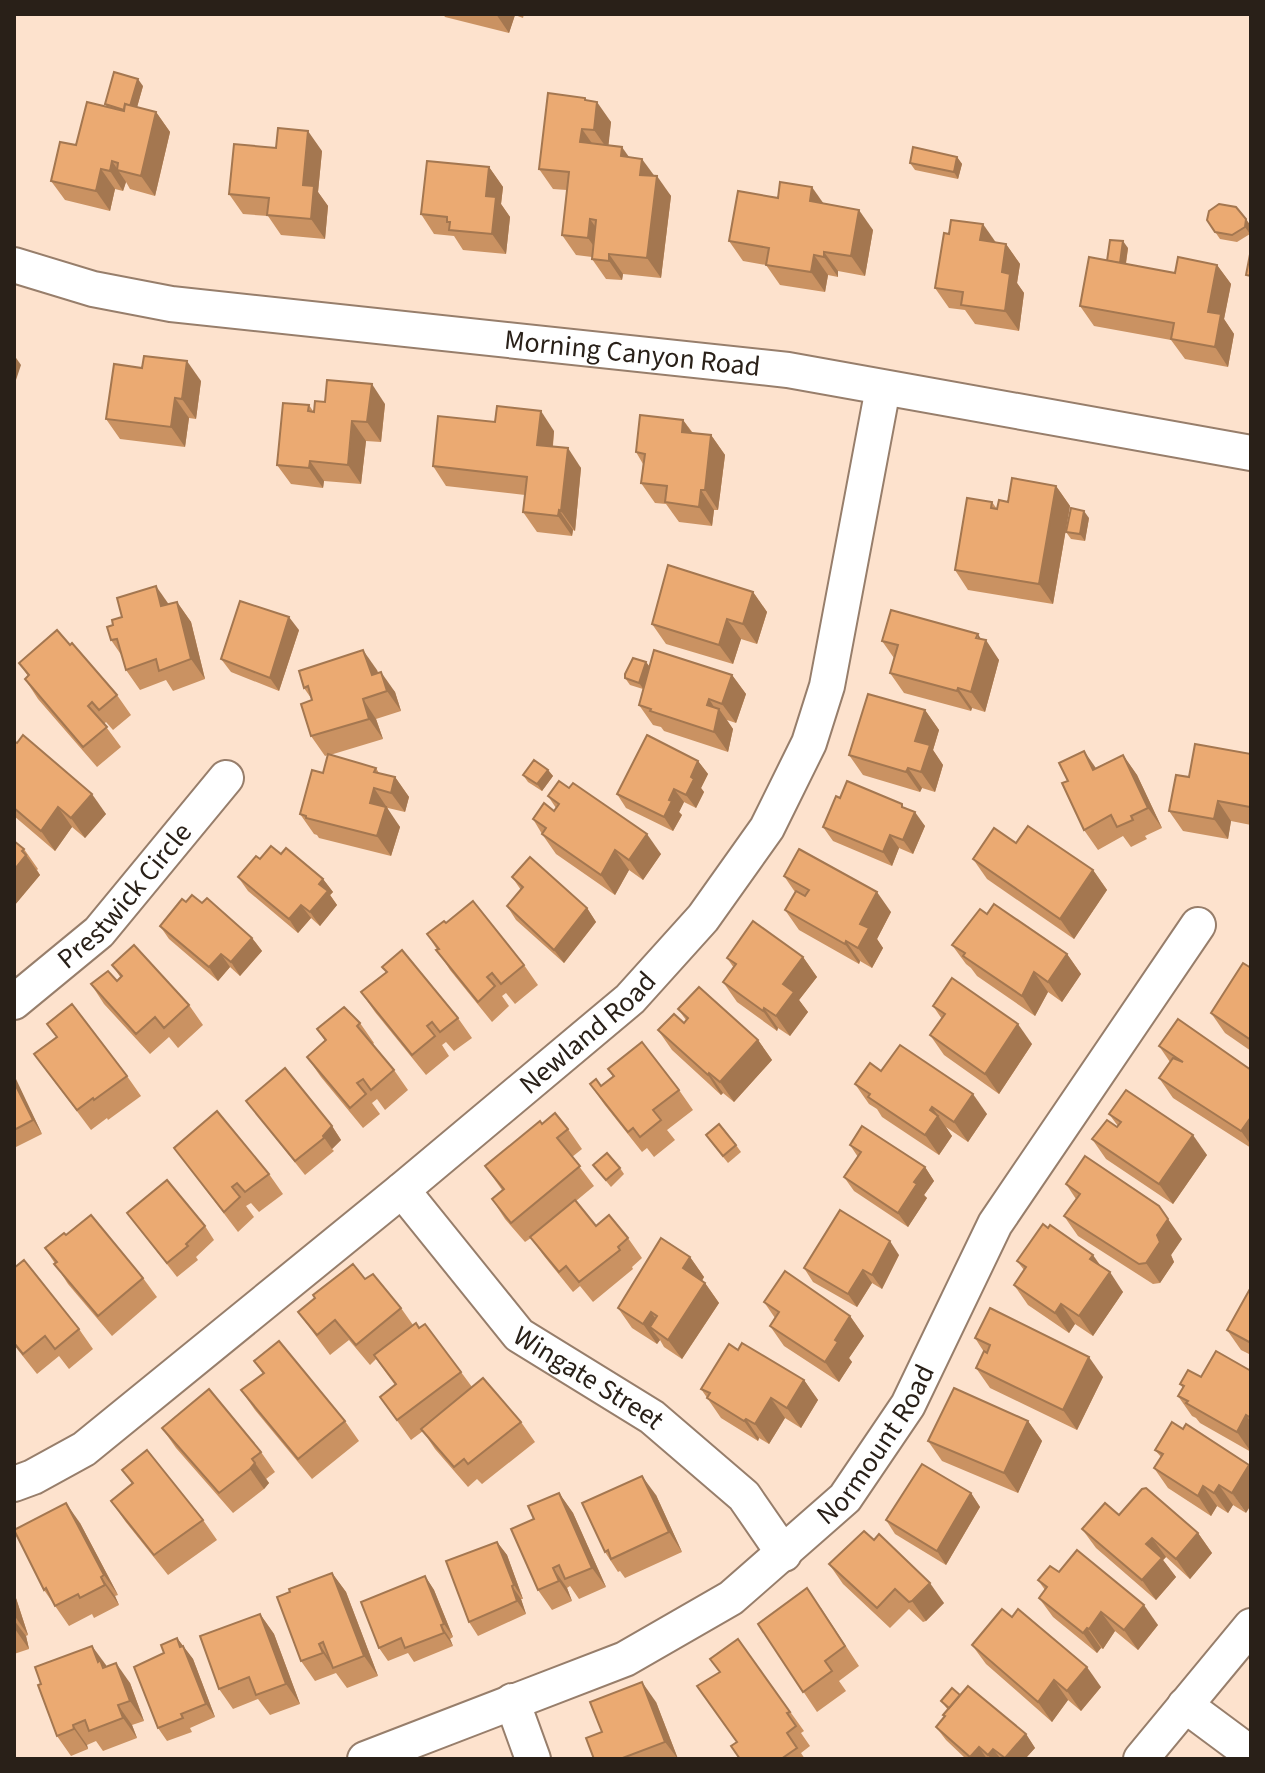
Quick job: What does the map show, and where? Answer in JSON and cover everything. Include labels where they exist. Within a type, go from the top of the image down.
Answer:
[{"type":"street","name":"Morning Canyon Road","points":[[14,265],[93,289],[171,304],[788,370],[1251,453]]},
{"type":"street","name":"Newland Road","points":[[14,1484],[84,1449],[402,1190],[630,999],[703,918],[767,828],[809,743],[827,686],[883,388]]},
{"type":"street","name":"Prestwick Circle","points":[[14,1002],[99,932],[226,778]]},
{"type":"street","name":"Normount Road","points":[[365,1759],[625,1659],[731,1598],[845,1498],[908,1405],[995,1224],[1198,925]]},
{"type":"street","name":"Wingate Street","points":[[402,1190],[519,1335],[652,1417],[744,1496],[784,1554]]},
{"type":"street","points":[[1141,1759],[1251,1626]]},
{"type":"street","points":[[512,1701],[533,1759]]},
{"type":"street","points":[[1185,1705],[1251,1754]]},
{"type":"building","points":[[114,72],[138,79],[130,106],[125,104],[124,110],[105,104]]},
{"type":"building","points":[[548,93],[597,102],[594,130],[582,129],[580,142],[622,147],[621,156],[642,159],[640,175],[657,176],[647,258],[609,254],[609,261],[592,259],[596,220],[590,219],[588,238],[562,235],[569,172],[539,169]]},
{"type":"building","points":[[87,102],[124,111],[125,104],[156,112],[141,176],[117,170],[118,163],[112,161],[110,171],[101,169],[96,191],[51,181],[60,142],[76,145]]},
{"type":"building","points":[[278,128],[308,131],[303,185],[314,186],[311,219],[267,215],[269,198],[229,194],[234,144],[276,148]]},
{"type":"building","points":[[913,147],[957,157],[954,172],[910,163]]},
{"type":"building","points":[[427,161],[489,167],[486,196],[496,197],[492,234],[449,230],[447,217],[421,214]]},
{"type":"building","points":[[780,182],[812,187],[810,201],[859,210],[851,256],[824,252],[824,257],[814,255],[811,272],[766,265],[769,248],[729,241],[738,191],[778,198]]},
{"type":"building","points":[[1219,204],[1236,207],[1246,219],[1245,227],[1232,235],[1215,232],[1207,220],[1209,211]]},
{"type":"building","points":[[951,220],[983,224],[980,240],[1006,244],[1002,272],[1010,274],[1005,311],[961,305],[963,292],[935,288],[944,233],[949,234]]},
{"type":"building","points":[[1110,240],[1123,241],[1120,263],[1107,261]]},
{"type":"building","points":[[1251,249],[1251,276],[1246,275]]},
{"type":"building","points":[[1089,257],[1175,273],[1178,257],[1217,265],[1208,312],[1221,314],[1215,347],[1171,339],[1174,323],[1080,306]]},
{"type":"building","points":[[144,356],[187,361],[182,399],[175,398],[171,427],[106,419],[114,364],[142,368]]},
{"type":"building","points":[[327,380],[372,384],[367,422],[352,421],[348,465],[310,461],[309,468],[277,465],[283,403],[309,405],[308,411],[314,412],[315,401],[325,402]]},
{"type":"building","points":[[497,406],[541,411],[537,445],[568,448],[558,516],[523,512],[527,477],[433,466],[438,416],[495,422]]},
{"type":"building","points":[[640,415],[683,420],[682,432],[711,435],[705,490],[701,490],[699,507],[665,502],[667,486],[641,483],[645,454],[636,452]]},
{"type":"building","points":[[1012,478],[1056,486],[1039,584],[955,570],[967,498],[992,502],[991,508],[997,509],[999,500],[1008,502]]},
{"type":"building","points":[[1071,508],[1084,511],[1080,534],[1066,532]]},
{"type":"building","points":[[668,565],[753,592],[743,624],[727,619],[719,645],[652,624]]},
{"type":"building","points":[[156,586],[161,606],[177,602],[191,659],[159,671],[156,659],[126,670],[117,639],[111,640],[107,627],[113,625],[112,620],[122,617],[117,598]]},
{"type":"building","points":[[240,601],[289,617],[270,678],[221,659]]},
{"type":"building","points":[[891,610],[978,634],[976,638],[986,640],[971,692],[890,673],[898,645],[882,641]]},
{"type":"building","points":[[57,630],[117,695],[99,710],[92,702],[88,706],[107,727],[83,747],[25,679],[29,675],[19,663]]},
{"type":"building","points":[[363,650],[372,675],[381,672],[387,691],[363,699],[369,719],[311,736],[301,704],[312,700],[299,671]]},
{"type":"building","points":[[654,650],[732,675],[722,704],[709,699],[707,705],[719,709],[714,732],[639,705]]},
{"type":"building","points":[[633,658],[646,662],[639,683],[625,678]]},
{"type":"building","points":[[868,694],[925,710],[915,741],[930,745],[921,772],[908,768],[906,772],[849,755]]},
{"type":"building","points":[[23,735],[92,794],[71,818],[58,807],[41,831],[14,808],[14,741],[17,743]]},
{"type":"building","points":[[647,735],[698,761],[686,795],[674,789],[664,817],[617,794]]},
{"type":"building","points":[[1195,744],[1251,754],[1250,807],[1218,801],[1214,819],[1169,811],[1176,775],[1189,777]]},
{"type":"building","points":[[1084,751],[1093,770],[1123,755],[1148,808],[1117,827],[1111,815],[1084,830],[1062,783],[1068,781],[1059,763]]},
{"type":"building","points":[[328,754],[395,777],[391,793],[374,788],[370,803],[386,807],[377,836],[300,814],[312,770],[323,773]]},
{"type":"building","points":[[534,760],[548,770],[537,784],[523,775]]},
{"type":"building","points":[[559,781],[569,788],[573,783],[647,834],[629,860],[615,850],[601,875],[542,834],[546,828],[533,819],[544,803],[554,811],[559,804],[548,796]]},
{"type":"building","points":[[847,781],[915,812],[903,840],[890,835],[883,852],[823,827],[836,796],[840,798]]},
{"type":"building","points":[[1028,826],[1093,870],[1060,919],[973,859],[994,828],[1016,843]]},
{"type":"building","points":[[14,841],[26,855],[14,870]]},
{"type":"building","points":[[271,846],[281,854],[286,848],[323,879],[319,884],[328,891],[310,912],[301,905],[289,919],[238,877],[256,856],[260,859]]},
{"type":"building","points":[[799,849],[877,892],[860,924],[869,928],[858,948],[846,941],[845,944],[785,910],[796,891],[805,896],[809,890],[784,876]]},
{"type":"building","points":[[530,857],[587,908],[554,950],[507,906],[523,887],[512,877]]},
{"type":"building","points":[[192,895],[202,903],[207,898],[252,938],[231,962],[221,954],[209,967],[160,926],[182,899],[186,902]]},
{"type":"building","points":[[473,901],[524,965],[501,984],[492,973],[487,977],[495,986],[478,1002],[427,934]]},
{"type":"building","points":[[994,904],[1067,954],[1048,982],[1034,972],[1022,996],[963,956],[965,953],[952,945],[980,909],[987,914]]},
{"type":"building","points":[[753,921],[803,957],[783,984],[794,992],[776,1016],[764,1008],[763,1011],[723,982],[736,964],[727,958]]},
{"type":"building","points":[[134,945],[189,1005],[164,1028],[155,1017],[136,1034],[91,984],[108,971],[117,981],[122,976],[112,965]]},
{"type":"building","points":[[402,950],[458,1018],[440,1032],[432,1022],[427,1026],[435,1036],[412,1055],[361,992],[387,972],[382,967]]},
{"type":"building","points":[[1243,963],[1251,968],[1251,1040],[1211,1013]]},
{"type":"building","points":[[952,978],[1018,1024],[985,1074],[930,1035],[945,1014],[933,1006]]},
{"type":"building","points":[[699,987],[758,1040],[720,1082],[658,1030],[674,1014],[684,1023],[688,1018],[678,1009]]},
{"type":"building","points":[[72,1004],[127,1076],[77,1110],[34,1054],[57,1037],[47,1024]]},
{"type":"building","points":[[344,1007],[360,1023],[357,1026],[394,1070],[371,1090],[363,1079],[357,1083],[366,1094],[350,1108],[307,1057],[326,1040],[317,1029]]},
{"type":"building","points":[[1178,1019],[1251,1070],[1251,1117],[1241,1131],[1159,1078],[1173,1058],[1183,1062],[1159,1046]]},
{"type":"building","points":[[642,1042],[679,1090],[653,1110],[661,1120],[640,1137],[633,1128],[628,1132],[590,1084],[596,1079],[601,1086],[614,1076],[608,1069]]},
{"type":"building","points":[[900,1045],[973,1094],[954,1122],[932,1107],[930,1110],[938,1116],[925,1135],[868,1097],[870,1094],[855,1084],[870,1063],[881,1071]]},
{"type":"building","points":[[285,1068],[332,1126],[324,1138],[295,1161],[246,1101]]},
{"type":"building","points":[[14,1082],[33,1120],[14,1130]]},
{"type":"building","points":[[1126,1090],[1193,1135],[1159,1184],[1092,1139],[1107,1120],[1117,1127],[1121,1122],[1109,1114]]},
{"type":"building","points":[[217,1111],[269,1174],[245,1192],[237,1183],[232,1187],[240,1197],[224,1212],[174,1148]]},
{"type":"building","points":[[555,1113],[568,1129],[557,1138],[580,1166],[511,1223],[492,1199],[504,1189],[485,1166],[540,1121],[542,1124]]},
{"type":"building","points":[[719,1124],[736,1145],[723,1156],[706,1135]]},
{"type":"building","points":[[862,1126],[925,1167],[898,1213],[844,1177],[861,1152],[850,1145]]},
{"type":"building","points":[[607,1153],[620,1168],[606,1180],[593,1165]]},
{"type":"building","points":[[1085,1156],[1159,1206],[1168,1219],[1157,1235],[1160,1242],[1146,1263],[1139,1264],[1064,1216],[1080,1194],[1066,1184]]},
{"type":"building","points":[[167,1180],[205,1226],[186,1244],[188,1246],[167,1263],[127,1213]]},
{"type":"building","points":[[575,1200],[596,1226],[609,1215],[628,1238],[618,1247],[620,1250],[579,1282],[566,1266],[559,1272],[530,1237]]},
{"type":"building","points":[[840,1210],[890,1241],[872,1275],[863,1270],[848,1294],[804,1268]]},
{"type":"building","points":[[91,1215],[143,1278],[98,1316],[54,1264],[57,1262],[45,1248]]},
{"type":"building","points":[[1043,1224],[1048,1228],[1050,1225],[1093,1255],[1090,1259],[1110,1272],[1079,1316],[1061,1304],[1055,1313],[1014,1285],[1026,1267],[1017,1261]]},
{"type":"building","points":[[661,1238],[690,1257],[683,1268],[705,1283],[668,1340],[650,1327],[657,1316],[651,1312],[643,1324],[618,1308]]},
{"type":"building","points":[[24,1260],[79,1329],[55,1349],[45,1336],[23,1354],[14,1343],[14,1268]]},
{"type":"building","points":[[353,1264],[365,1279],[373,1274],[401,1308],[356,1345],[335,1320],[317,1335],[298,1312],[315,1298],[313,1295]]},
{"type":"building","points":[[785,1271],[850,1316],[825,1362],[770,1326],[779,1312],[764,1302]]},
{"type":"building","points":[[1251,1287],[1251,1343],[1227,1330]]},
{"type":"building","points":[[990,1308],[1089,1357],[1063,1410],[976,1368],[990,1345],[975,1338]]},
{"type":"building","points":[[416,1323],[419,1328],[425,1324],[461,1372],[397,1420],[380,1397],[396,1384],[374,1355]]},
{"type":"building","points":[[279,1341],[345,1421],[298,1459],[241,1390],[264,1373],[254,1361]]},
{"type":"building","points":[[742,1343],[804,1380],[787,1408],[771,1398],[755,1424],[746,1419],[744,1421],[707,1398],[710,1393],[701,1389],[729,1344],[738,1350]]},
{"type":"building","points":[[1216,1351],[1251,1371],[1251,1418],[1246,1415],[1237,1432],[1178,1396],[1184,1386],[1180,1384],[1188,1370],[1201,1377]]},
{"type":"building","points":[[483,1378],[521,1422],[468,1464],[464,1459],[454,1467],[421,1429]]},
{"type":"building","points":[[954,1388],[1028,1421],[1004,1473],[928,1441]]},
{"type":"building","points":[[209,1389],[261,1452],[252,1459],[255,1463],[250,1469],[219,1493],[162,1428]]},
{"type":"building","points":[[1172,1422],[1183,1429],[1186,1424],[1249,1465],[1232,1493],[1219,1485],[1214,1493],[1203,1486],[1198,1496],[1154,1468],[1163,1454],[1155,1450]]},
{"type":"building","points":[[147,1450],[203,1520],[154,1555],[111,1501],[133,1483],[122,1470]]},
{"type":"building","points":[[922,1464],[971,1493],[937,1551],[886,1520]]},
{"type":"building","points":[[642,1476],[669,1532],[611,1559],[582,1503]]},
{"type":"building","points":[[1146,1488],[1198,1533],[1176,1559],[1152,1538],[1146,1544],[1162,1558],[1142,1580],[1082,1529],[1105,1503],[1119,1515]]},
{"type":"building","points":[[559,1493],[592,1568],[565,1579],[559,1565],[553,1568],[559,1581],[538,1590],[511,1529],[534,1519],[528,1506]]},
{"type":"building","points":[[66,1503],[104,1575],[101,1577],[105,1585],[55,1606],[14,1530]]},
{"type":"building","points":[[864,1531],[874,1540],[879,1534],[930,1583],[912,1601],[909,1602],[895,1589],[877,1608],[829,1564]]},
{"type":"building","points":[[497,1542],[517,1601],[469,1622],[446,1561]]},
{"type":"building","points":[[1077,1550],[1144,1605],[1124,1630],[1101,1612],[1083,1633],[1039,1598],[1047,1587],[1038,1580],[1050,1566],[1059,1572]]},
{"type":"building","points":[[332,1573],[364,1656],[333,1668],[323,1642],[319,1644],[323,1653],[301,1661],[277,1597],[290,1592],[289,1589]]},
{"type":"building","points":[[425,1576],[444,1624],[441,1625],[444,1633],[405,1648],[401,1638],[379,1648],[361,1602]]},
{"type":"building","points":[[807,1588],[845,1646],[825,1661],[832,1671],[803,1692],[758,1624]]},
{"type":"building","points":[[1002,1609],[1012,1617],[1018,1609],[1087,1667],[1067,1691],[1054,1680],[1038,1702],[972,1645]]},
{"type":"building","points":[[260,1614],[286,1684],[256,1695],[249,1677],[219,1689],[200,1636]]},
{"type":"building","points":[[177,1638],[206,1704],[158,1728],[134,1667],[164,1653],[161,1645]]},
{"type":"building","points":[[738,1639],[790,1712],[787,1713],[796,1726],[787,1733],[797,1748],[781,1759],[740,1759],[731,1746],[737,1742],[697,1686],[720,1672],[710,1659]]},
{"type":"building","points":[[92,1646],[103,1668],[116,1663],[130,1701],[118,1705],[123,1718],[89,1731],[85,1720],[57,1736],[38,1685],[41,1684],[35,1667]]},
{"type":"building","points":[[642,1682],[665,1742],[620,1759],[594,1759],[586,1738],[602,1732],[590,1702]]},
{"type":"building","points":[[968,1686],[1026,1734],[1005,1758],[993,1749],[988,1755],[979,1747],[970,1757],[936,1727]]},
{"type":"building","points":[[952,1688],[960,1695],[949,1708],[941,1701]]}]
